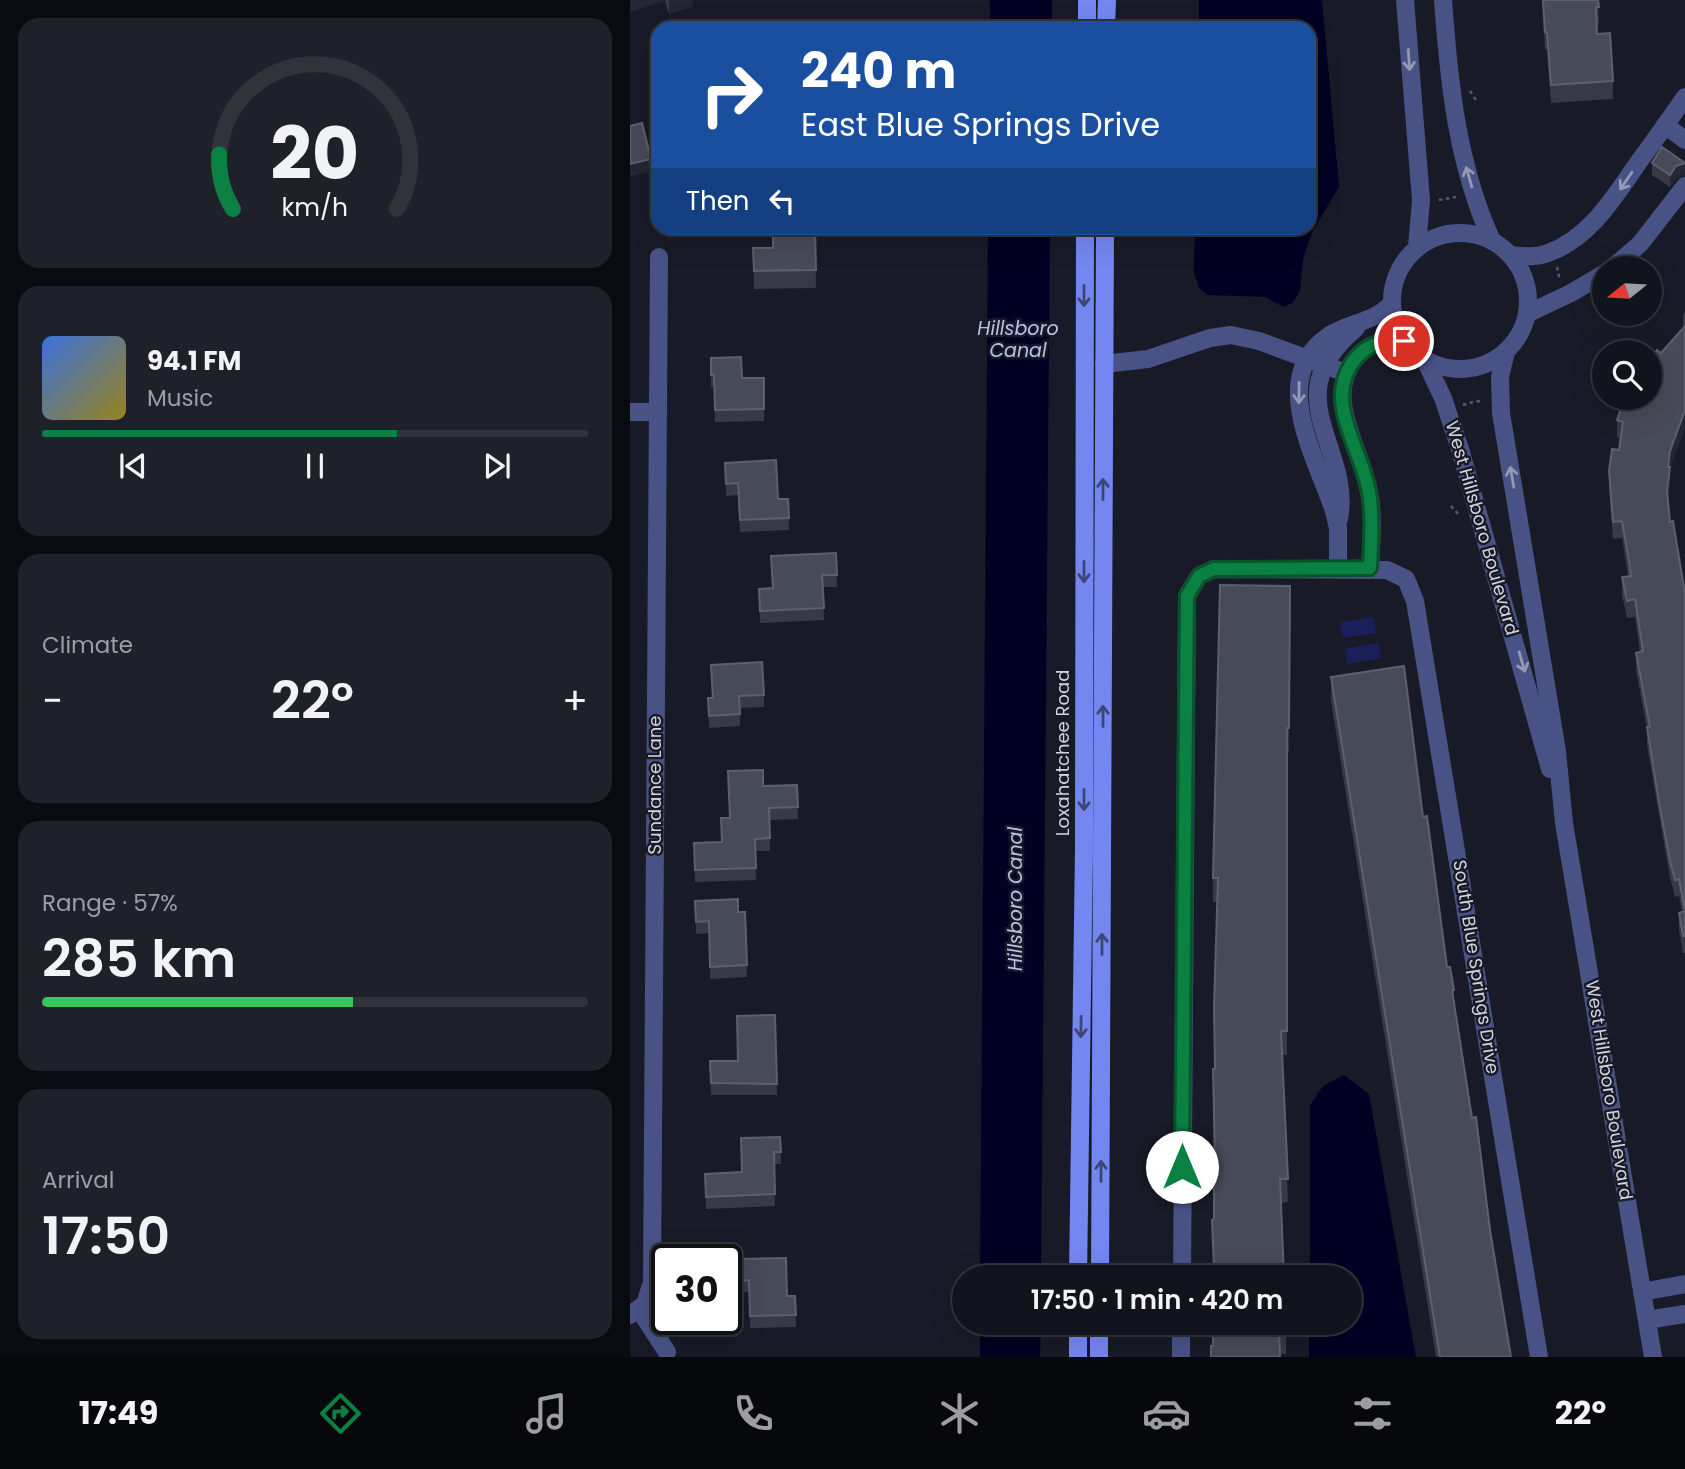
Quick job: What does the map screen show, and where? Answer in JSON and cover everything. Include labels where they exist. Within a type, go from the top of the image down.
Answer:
[{"type":"main road","points":[[1087,0],[1087,21]]},
{"type":"main road","points":[[1106,21],[1107,0]]},
{"type":"main road","name":"Loxahatchee Road","points":[[1078,1265],[1084,848],[1085,235]]},
{"type":"main road","points":[[1100,1265],[1105,235]]},
{"type":"main road","points":[[1078,1335],[1078,1357]]},
{"type":"main road","points":[[1099,1335],[1099,1357]]},
{"type":"street","points":[[1405,0],[1422,201],[1418,247]]},
{"type":"street","points":[[1443,0],[1450,82],[1458,134],[1473,192],[1492,241]]},
{"type":"street","points":[[1511,255],[1535,256],[1550,253],[1584,230],[1608,206],[1685,97]]},
{"type":"street","points":[[1665,125],[1685,140]]},
{"type":"street","points":[[1625,256],[1649,234],[1685,186]]},
{"type":"street","points":[[1448,234],[1470,234],[1492,241],[1511,255],[1526,282],[1529,302],[1519,333],[1506,351],[1483,365],[1465,368],[1440,366],[1423,358],[1404,341],[1392,304],[1394,283],[1403,263],[1427,240],[1448,234]]},
{"type":"street","name":"Sundance Lane","points":[[635,1312],[650,1293],[652,1282],[659,257]]},
{"type":"street","points":[[1527,314],[1592,281]]},
{"type":"street","points":[[1338,568],[1338,528],[1318,413],[1319,388],[1326,365],[1338,346],[1361,324],[1392,304]]},
{"type":"street","points":[[1330,477],[1299,406],[1299,381],[1306,358],[1329,336],[1361,324]]},
{"type":"street","points":[[1104,364],[1148,359],[1210,338],[1231,335],[1251,338],[1346,373]]},
{"type":"street","points":[[1182,1265],[1186,604],[1195,581],[1207,571],[1221,568],[1370,568],[1371,504],[1343,410],[1342,393],[1346,373],[1356,358],[1369,347],[1384,341],[1404,341]]},
{"type":"street","name":"West Hillsboro Boulevard","points":[[1506,351],[1500,377],[1501,413],[1557,751],[1564,823],[1653,1357]]},
{"type":"street","name":"West Hillsboro Boulevard","points":[[1423,358],[1443,398],[1464,461],[1564,823]]},
{"type":"street","points":[[630,412],[658,412]]},
{"type":"street","points":[[1330,477],[1361,466]]},
{"type":"street","name":"South Blue Springs Drive","points":[[1370,568],[1387,569],[1405,579],[1415,601],[1539,1357]]},
{"type":"street","points":[[1642,1292],[1685,1284]]},
{"type":"street","points":[[635,1312],[667,1352]]},
{"type":"street","points":[[1647,1320],[1685,1314]]},
{"type":"street","points":[[1181,1335],[1181,1357]]},
{"type":"path","points":[[1435,200],[1448,200],[1463,195]]},
{"type":"path","points":[[1554,260],[1561,288]]},
{"type":"path","points":[[1460,406],[1476,401],[1486,402]]},
{"type":"shaded area","points":[[1373,617],[1376,633],[1343,638],[1340,622]]},
{"type":"shaded area","points":[[1378,643],[1381,658],[1347,664],[1345,649]]},
{"type":"water","points":[[990,0],[1052,0],[1052,21],[990,21]]},
{"type":"water","points":[[1199,0],[1322,0],[1339,187],[1316,225],[1316,21],[1199,21]]},
{"type":"water","name":"Hillsboro Canal","points":[[988,235],[1050,235],[1041,1265],[980,1265]]},
{"type":"water","points":[[1195,235],[1311,235],[1303,259],[1300,291],[1293,303],[1283,307],[1265,297],[1208,295],[1199,288],[1194,273]]},
{"type":"water","points":[[1344,1075],[1369,1094],[1416,1357],[1309,1357],[1309,1335],[1362,1335],[1362,1265],[1310,1265],[1310,1105],[1323,1086]]},
{"type":"water","points":[[980,1335],[1041,1335],[1040,1357],[980,1357]]},
{"type":"building","points":[[1543,0],[1598,0],[1597,34],[1610,33],[1613,81],[1551,85]]},
{"type":"building","points":[[642,123],[651,159],[630,164],[630,126]]},
{"type":"building","points":[[1662,147],[1685,163],[1676,166],[1670,175],[1652,163]]},
{"type":"building","points":[[773,235],[815,235],[816,270],[754,271],[753,248],[773,248]]},
{"type":"building","points":[[1685,326],[1685,410],[1670,451],[1667,491],[1670,522],[1673,521],[1685,594],[1685,911],[1679,879],[1675,880],[1670,861],[1659,802],[1647,727],[1650,727],[1636,653],[1643,651],[1635,599],[1627,601],[1622,577],[1631,576],[1630,567],[1622,521],[1613,522],[1609,471],[1612,449],[1619,450],[1623,422],[1617,420],[1620,410],[1662,410],[1662,352]]},
{"type":"building","points":[[741,357],[742,378],[764,378],[764,409],[715,410],[711,358]]},
{"type":"building","points":[[776,460],[778,499],[788,499],[789,518],[740,520],[738,483],[726,484],[725,463]]},
{"type":"building","points":[[836,553],[837,575],[822,575],[824,608],[760,611],[759,589],[773,588],[771,556]]},
{"type":"building","points":[[1220,585],[1290,586],[1287,1031],[1281,1031],[1288,1179],[1280,1179],[1283,1265],[1214,1265],[1213,1069],[1218,878],[1213,878]]},
{"type":"building","points":[[762,662],[764,695],[739,696],[740,714],[709,716],[708,698],[713,698],[711,665]]},
{"type":"building","points":[[1404,666],[1423,817],[1427,816],[1447,967],[1450,967],[1454,990],[1472,1118],[1476,1117],[1490,1230],[1511,1357],[1440,1357],[1331,677]]},
{"type":"building","points":[[763,770],[763,786],[797,785],[798,807],[769,808],[770,838],[755,839],[756,868],[695,870],[694,843],[722,842],[721,818],[730,818],[728,771]]},
{"type":"building","points":[[738,899],[738,912],[745,912],[747,965],[710,967],[709,921],[696,922],[695,901]]},
{"type":"building","points":[[1685,911],[1685,936],[1683,936],[1679,913]]},
{"type":"building","points":[[775,1015],[777,1084],[711,1083],[710,1061],[738,1061],[737,1016]]},
{"type":"building","points":[[780,1137],[781,1152],[774,1152],[775,1194],[706,1197],[705,1174],[742,1172],[741,1138]]},
{"type":"building","points":[[786,1258],[787,1296],[795,1296],[796,1315],[750,1316],[749,1280],[742,1281],[742,1259]]},
{"type":"building","points":[[1213,1335],[1279,1335],[1280,1357],[1211,1357]]},
{"type":"route","points":[[1182,1167],[1187,596],[1199,576],[1214,569],[1370,568],[1370,494],[1343,410],[1343,383],[1352,363],[1365,349],[1377,342],[1404,341]]}]
